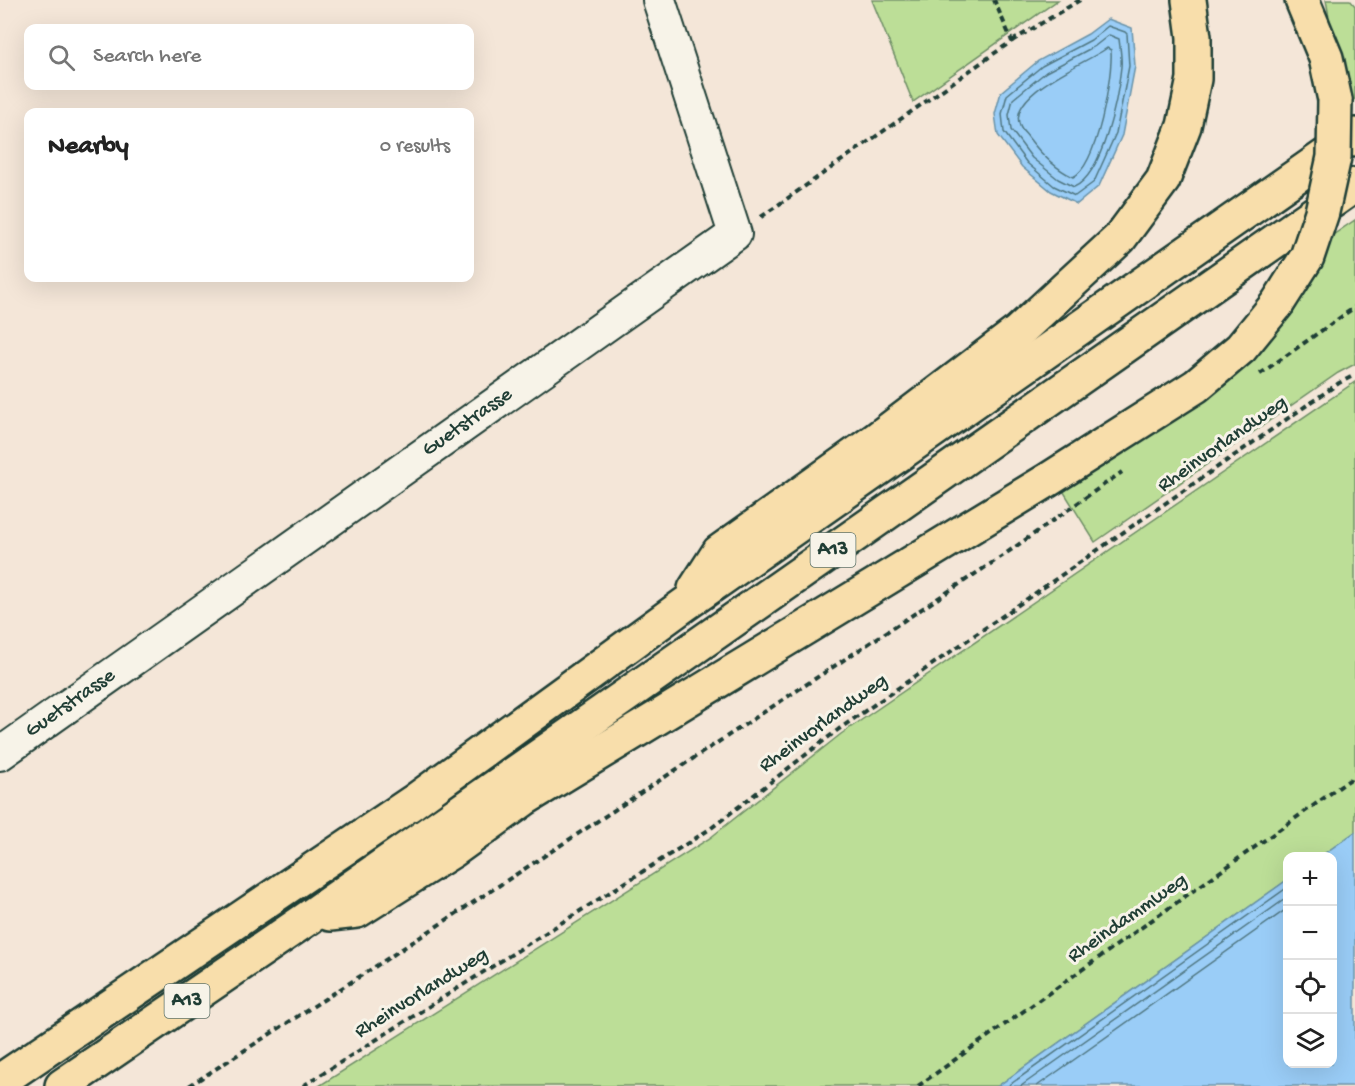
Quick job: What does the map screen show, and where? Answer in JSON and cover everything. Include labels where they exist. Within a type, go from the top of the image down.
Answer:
[{"type":"highway","name":"A13","points":[[684,605],[719,552],[877,439],[1018,332],[1120,238],[1163,180],[1184,126],[1194,79],[1194,38],[1189,0]]},
{"type":"highway","name":"A13","points":[[312,916],[357,911],[452,851],[534,793],[1048,480],[1196,386],[1240,348],[1277,304],[1306,257],[1322,212],[1334,157],[1335,100],[1326,58],[1302,0]]},
{"type":"highway","name":"A13","points":[[0,1081],[413,802],[684,605],[1355,135]]},
{"type":"highway","name":"A13","points":[[62,1086],[312,916],[1355,185]]},
{"type":"street","points":[[659,0],[735,234]]},
{"type":"street","name":"Guetstrasse","points":[[0,754],[735,234]]},
{"type":"path","points":[[994,0],[1012,41]]},
{"type":"path","points":[[735,234],[1012,41],[1080,0]]},
{"type":"path","points":[[1256,378],[1355,307]]},
{"type":"path","name":"Rheinvorlandweg","points":[[303,1086],[710,829],[839,729],[1339,383],[1355,375]]},
{"type":"path","points":[[189,1086],[988,566],[1131,465]]},
{"type":"path","name":"Rheindammweg","points":[[918,1086],[1355,776]]},
{"type":"green space","points":[[872,0],[1058,0],[913,102]]},
{"type":"green space","points":[[1326,0],[1350,0],[1355,6],[1355,99],[1345,105]]},
{"type":"green space","points":[[1355,220],[1355,364],[1338,373],[1095,542],[1062,489],[1181,415],[1232,378],[1277,331],[1309,285],[1330,237]]},
{"type":"green space","points":[[1355,382],[1355,832],[1327,852],[1283,852],[1283,883],[998,1086],[319,1086],[710,838],[841,734]]},
{"type":"water","points":[[1108,19],[1132,28],[1135,66],[1122,135],[1099,186],[1077,204],[1051,191],[1022,167],[998,135],[995,114],[1001,92],[1038,61],[1088,34]]},
{"type":"water","points":[[1355,832],[1355,1086],[998,1086],[1283,883],[1283,1068],[1337,1068],[1337,852],[1327,852]]}]
